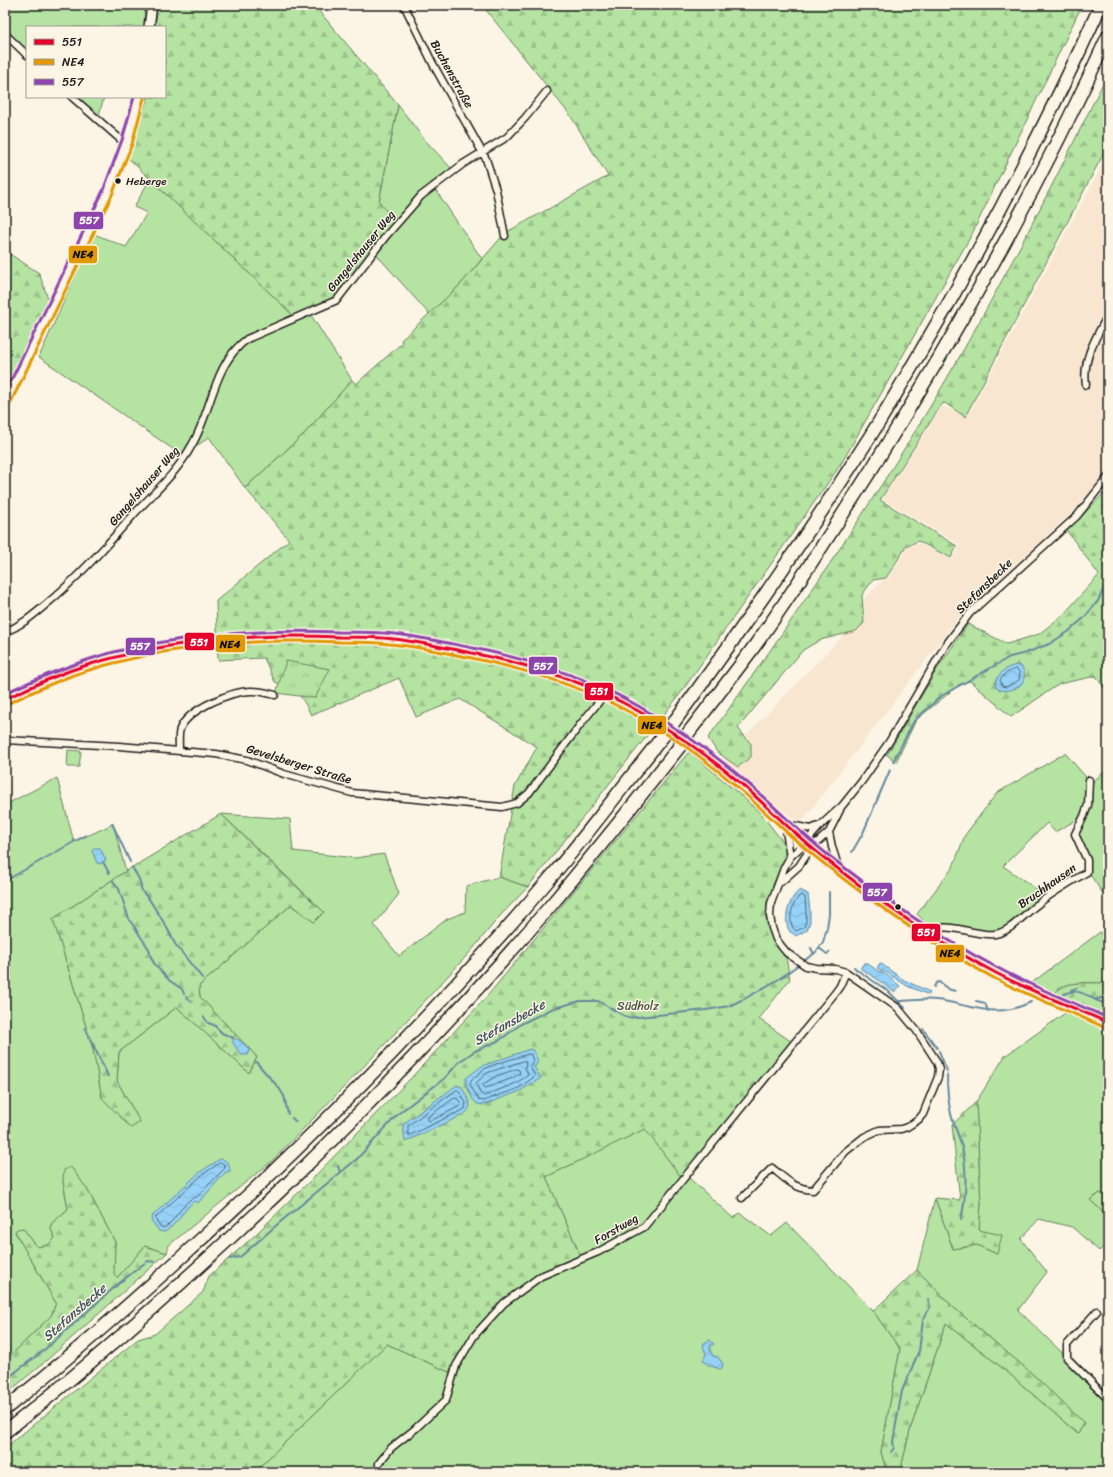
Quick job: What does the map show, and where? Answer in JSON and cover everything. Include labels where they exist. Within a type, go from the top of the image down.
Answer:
[{"type":"highway","points":[[5,1409],[93,1336],[197,1243],[256,1189],[343,1103],[434,1008],[553,875],[664,735],[741,631],[872,434],[945,311],[1027,160],[1100,5]]},
{"type":"highway","points":[[5,1432],[82,1370],[210,1257],[349,1124],[447,1021],[602,845],[680,746],[756,643],[833,529],[929,377],[973,302],[1034,188],[1085,86],[1108,36]]},
{"type":"main road","points":[[149,26],[152,5]]},
{"type":"main road","points":[[5,404],[108,193],[127,142],[139,98]]},
{"type":"main road","points":[[5,699],[46,680],[76,669],[134,653],[172,646],[248,636],[312,635],[395,639],[499,658],[550,672],[605,694],[660,724],[744,787],[808,846],[929,934],[995,972],[1108,1023]]},
{"type":"street","name":"Buchenstraße","points":[[404,5],[433,64],[482,152]]},
{"type":"street","points":[[5,34],[26,54]]},
{"type":"street","name":"Gangelshauser Weg","points":[[5,632],[28,620],[74,580],[183,462],[198,433],[220,374],[236,348],[247,339],[337,300],[386,236],[421,196],[463,164],[510,134],[547,91]]},
{"type":"street","points":[[73,98],[120,139],[127,142]]},
{"type":"street","points":[[482,152],[492,175],[505,236]]},
{"type":"street","points":[[1086,385],[1084,375],[1088,353],[1108,315]]},
{"type":"street","name":"Stefansbecke","points":[[808,846],[829,832],[842,806],[880,755],[945,646],[970,613],[1077,516],[1108,477]]},
{"type":"street","points":[[179,750],[180,729],[188,718],[202,709],[228,696],[242,692],[253,691],[275,695]]},
{"type":"street","name":"Gevelsberger Straße","points":[[5,740],[179,750],[216,754],[247,760],[284,774],[352,793],[502,807],[517,803],[529,793],[605,694]]},
{"type":"street","name":"Bruchhausen","points":[[929,934],[932,930],[943,927],[981,934],[995,934],[1006,931],[1038,903],[1087,872],[1087,860],[1075,834],[1088,805],[1089,780]]},
{"type":"street","name":"Stefansbecke","points":[[808,846],[821,825],[842,806]]},
{"type":"street","points":[[742,1198],[772,1168],[793,1186],[813,1190],[845,1152],[864,1137],[879,1130],[901,1129],[918,1120],[923,1114],[938,1077],[939,1069],[937,1062],[917,1031],[898,1008],[846,972],[835,969],[806,966],[797,961],[787,953],[776,939],[770,916],[771,903],[790,857],[785,824],[810,829],[821,825]]},
{"type":"street","points":[[829,832],[832,847],[840,870]]},
{"type":"street","points":[[790,857],[808,846]]},
{"type":"street","points":[[780,883],[799,866],[808,846]]},
{"type":"street","name":"Forstweg","points":[[379,1472],[379,1463],[391,1448],[415,1429],[446,1400],[456,1366],[474,1336],[504,1303],[541,1276],[598,1252],[644,1227],[835,993],[846,972]]},
{"type":"street","points":[[1097,1311],[1067,1345],[1067,1358],[1108,1399]]},
{"type":"shaded area","points":[[1108,154],[1108,469],[1073,512],[959,617],[801,823],[795,820],[721,761],[865,613],[864,599],[883,580],[888,579],[908,547],[918,543],[952,560],[960,545],[882,499],[943,405],[966,419]]},
{"type":"green space","points":[[5,5],[145,6],[144,26],[26,26],[26,49],[15,38],[5,45]]},
{"type":"green space","points":[[158,5],[314,5],[398,105],[379,201],[395,223],[336,299],[295,317],[127,157],[148,98],[166,98],[166,26],[155,26]]},
{"type":"green space","points":[[482,5],[1082,5],[972,234],[841,464],[680,694],[528,887],[499,877],[515,786],[537,747],[460,699],[416,717],[399,678],[311,715],[298,694],[275,682],[264,658],[218,660],[216,601],[289,540],[245,488],[304,434],[352,380],[356,384],[402,343],[401,340],[460,285],[505,233],[608,176],[570,115]]},
{"type":"green space","points":[[1108,73],[1108,145],[965,417],[945,403],[942,404],[880,500],[957,546],[951,558],[918,541],[906,547],[886,578],[873,580],[862,595],[864,623],[856,631],[820,640],[803,650],[738,728],[751,744],[751,757],[738,767],[717,752],[708,738],[829,565],[915,432],[964,349],[1028,232]]},
{"type":"green space","points":[[77,98],[104,98],[98,118]]},
{"type":"green space","points":[[398,105],[424,139],[452,169],[431,183],[482,259],[460,285],[429,314],[376,254],[397,226],[379,202]]},
{"type":"green space","points":[[150,179],[295,317],[311,315],[352,380],[305,433],[245,488],[209,437],[183,456],[39,357],[94,234],[126,247],[147,213],[134,207]]},
{"type":"green space","points":[[5,251],[39,273],[50,304],[5,398]]},
{"type":"green space","points":[[1108,489],[1108,694],[1096,676],[1059,684],[1011,717],[970,681],[960,684],[916,720],[896,762],[887,755],[937,669],[968,624],[1007,644],[1039,634],[1063,615],[1099,575],[1067,531]]},
{"type":"green space","points":[[286,661],[330,669],[315,698],[276,693]]},
{"type":"green space","points":[[68,750],[81,751],[79,767],[67,767]]},
{"type":"green space","name":"Südholz","points":[[688,753],[691,753],[762,815],[785,846],[785,860],[774,883],[767,903],[767,918],[772,939],[786,957],[790,979],[759,1019],[792,1042],[682,1178],[645,1129],[546,1177],[581,1257],[541,1274],[474,1333],[449,1372],[387,1344],[254,1472],[5,1472],[5,1448],[138,1339],[155,1334],[203,1292],[209,1276],[253,1237],[410,1079],[489,994]]},
{"type":"green space","points":[[1065,753],[1091,783],[1108,769],[1108,901],[1089,873],[1090,859],[1078,832],[1080,818],[1055,832],[1047,823],[1003,866],[1045,895],[1010,924],[999,931],[980,932],[926,923],[917,914],[953,867],[965,835],[997,793]]},
{"type":"green space","points":[[57,778],[74,842],[113,824],[126,871],[53,919],[93,1049],[102,1098],[140,1122],[117,1081],[119,1052],[177,1007],[249,1073],[257,1057],[200,997],[199,986],[291,905],[314,922],[324,912],[221,814],[290,819],[293,851],[355,858],[384,854],[399,894],[374,925],[399,956],[447,919],[465,912],[466,886],[499,877],[528,887],[371,1059],[272,1161],[169,1245],[167,1253],[145,1246],[117,1278],[113,1275],[115,1242],[87,1189],[71,1168],[63,1181],[68,1209],[51,1224],[51,1229],[55,1238],[48,1245],[37,1247],[23,1228],[15,1232],[56,1303],[51,1316],[5,1361],[5,805]]},
{"type":"green space","points":[[221,814],[324,912],[314,922],[291,905],[199,986],[200,997],[257,1057],[249,1073],[177,1007],[119,1052],[117,1081],[140,1122],[131,1128],[102,1098],[93,1049],[53,919],[126,871]]},
{"type":"green space","points":[[1100,932],[1108,947],[1108,982],[1066,985],[1055,993],[1030,984]]},
{"type":"green space","points":[[1108,982],[1108,1015],[1055,993],[1066,985]]},
{"type":"green space","points":[[1068,1011],[1108,1030],[1108,1199],[1100,1193],[1090,1200],[1108,1216],[1108,1243],[1099,1251],[1072,1227],[1039,1219],[1021,1239],[1047,1272],[1018,1310],[1104,1393],[1108,1389],[1108,1472],[902,1472],[902,1464],[910,1430],[946,1323],[1005,1370],[1078,1434],[1084,1423],[1028,1370],[954,1308],[917,1270],[935,1198],[953,1249],[977,1245],[997,1254],[979,1230],[981,1204],[976,1102],[1005,1056]]},
{"type":"green space","points":[[976,1102],[981,1204],[979,1230],[1002,1235],[997,1254],[977,1245],[953,1249],[935,1198],[960,1200],[952,1125]]},
{"type":"green space","points":[[645,1128],[682,1178],[688,1177],[733,1218],[740,1213],[771,1236],[787,1223],[873,1311],[900,1349],[881,1452],[887,1472],[254,1472],[387,1344],[449,1372],[491,1319],[515,1296],[543,1276],[581,1257],[546,1177]]},
{"type":"green space","points":[[71,1167],[87,1189],[115,1242],[114,1275],[117,1278],[145,1246],[167,1253],[47,1360],[5,1395],[5,1361],[51,1316],[56,1303],[15,1232],[17,1229],[23,1228],[37,1247],[48,1245],[55,1238],[51,1229],[51,1224],[68,1209],[63,1181],[64,1170]]},
{"type":"green space","points":[[1100,1193],[1108,1199],[1108,1216],[1090,1200]]},
{"type":"green space","points":[[917,1270],[954,1308],[1028,1370],[1084,1423],[1078,1434],[1005,1370],[946,1323],[910,1430],[902,1464],[902,1472],[887,1472],[881,1452],[900,1349],[873,1311]]},
{"type":"water","points":[[1016,665],[1021,666],[1025,675],[1023,682],[1018,687],[1011,690],[998,689],[995,684],[998,677],[1006,669]]},
{"type":"water","points":[[94,848],[100,848],[106,860],[100,864],[97,863],[92,851]]},
{"type":"water","points":[[800,890],[808,894],[810,922],[807,930],[796,936],[790,932],[787,916],[790,903],[796,893]]},
{"type":"water","points":[[864,963],[867,963],[879,972],[883,972],[900,987],[894,992],[861,969]]},
{"type":"water","points":[[880,963],[904,980],[930,992],[929,995],[907,986],[883,970],[881,971],[877,968]]},
{"type":"water","points":[[233,1038],[240,1041],[249,1049],[248,1055],[241,1055],[233,1043]]},
{"type":"water","points":[[530,1049],[534,1051],[538,1062],[534,1067],[541,1078],[520,1091],[484,1105],[477,1104],[472,1098],[466,1085],[466,1078],[482,1066]]},
{"type":"water","points":[[457,1085],[462,1087],[468,1098],[470,1105],[467,1112],[405,1142],[403,1124]]},
{"type":"water","points":[[220,1159],[228,1162],[230,1171],[226,1172],[198,1203],[194,1201],[169,1229],[165,1232],[159,1231],[151,1220],[153,1215],[200,1172]]},
{"type":"water","points":[[710,1340],[714,1344],[710,1346],[713,1356],[718,1357],[723,1364],[722,1368],[720,1369],[708,1365],[703,1360],[706,1354],[703,1346],[704,1343]]},
{"type":"waterway","name":"Stefansbecke","points":[[893,762],[914,721],[941,696],[1010,657],[1026,653],[1049,644],[1068,632],[1085,617],[1098,601],[1106,584],[1108,564]]},
{"type":"waterway","name":"Stefansbecke","points":[[852,852],[863,833],[890,770]]},
{"type":"waterway","points":[[112,823],[130,862]]},
{"type":"waterway","points":[[5,881],[86,835]]},
{"type":"waterway","points":[[103,862],[109,873]]},
{"type":"waterway","points":[[132,867],[139,879],[142,891],[149,899],[166,926],[175,944],[202,978]]},
{"type":"waterway","points":[[113,881],[119,889],[129,919],[149,949],[155,965],[170,981],[182,989],[184,994]]},
{"type":"waterway","name":"Stefansbecke","points":[[229,1259],[240,1257],[357,1159],[399,1113],[445,1078],[460,1061],[475,1051],[500,1040],[521,1024],[551,1009],[580,1001],[598,1001],[628,1018],[706,1010],[729,1006],[779,979],[816,952],[823,942],[827,928],[829,914],[829,892]]},
{"type":"waterway","name":"Stefansbecke","points":[[811,948],[814,954]]},
{"type":"waterway","points":[[819,948],[827,954],[830,952]]},
{"type":"waterway","points":[[854,967],[888,991],[905,1008]]},
{"type":"waterway","points":[[934,987],[936,983],[939,982],[948,989],[955,991]]},
{"type":"waterway","points":[[1071,990],[1077,988]]},
{"type":"waterway","points":[[1064,994],[1076,991],[1102,1003],[1108,1004]]},
{"type":"waterway","points":[[186,997],[192,1002]]},
{"type":"waterway","points":[[1096,999],[1108,997]]},
{"type":"waterway","points":[[899,1001],[932,999],[995,1011],[1006,1010],[1031,1002]]},
{"type":"waterway","points":[[976,1001],[985,1003],[988,1011]]},
{"type":"waterway","points":[[204,1017],[208,1023],[214,1025],[222,1033],[233,1038]]},
{"type":"waterway","points":[[85,1028],[108,1076]]},
{"type":"waterway","points":[[923,1029],[937,1048]]},
{"type":"waterway","points":[[939,1051],[947,1071]]},
{"type":"waterway","points":[[256,1062],[279,1088],[284,1096],[288,1114]]},
{"type":"waterway","points":[[947,1075],[950,1109],[952,1119],[961,1142],[965,1168],[964,1203],[961,1219]]},
{"type":"waterway","points":[[292,1118],[296,1122]]},
{"type":"waterway","name":"Stefansbecke","points":[[338,1166],[340,1172]]},
{"type":"waterway","name":"Stefansbecke","points":[[5,1380],[43,1351],[117,1285],[142,1265],[148,1261],[155,1262]]},
{"type":"waterway","points":[[891,1452],[894,1448],[893,1442],[902,1391],[919,1351],[923,1320],[930,1307],[928,1300]]},
{"type":"transit line","name":"557","points":[[5,393],[103,191],[122,140],[134,98]]},
{"type":"transit line","name":"NE4","points":[[9,406],[112,195],[132,144],[144,98]]},
{"type":"transit line","name":"557","points":[[5,693],[72,665],[114,652],[170,641],[254,632],[311,631],[395,634],[473,648],[538,664],[580,678],[601,687],[621,696],[655,715],[711,753],[760,794],[828,855],[930,929],[974,955],[1023,981],[1108,1018]]},
{"type":"transit line","name":"551","points":[[5,699],[64,673],[115,657],[178,644],[210,640],[275,636],[367,637],[394,639],[458,650],[534,668],[599,691],[640,712],[668,729],[733,777],[803,840],[843,873],[928,934],[973,961],[1010,980],[1108,1023]]},
{"type":"transit line","name":"NE4","points":[[7,704],[66,678],[117,662],[180,649],[212,645],[276,641],[371,642],[399,645],[467,657],[532,673],[595,695],[635,715],[663,732],[718,771],[812,854],[863,894],[927,939],[994,978],[1106,1028]]},
{"type":"place","name":"Heberge","points":[[118,181]]}]
